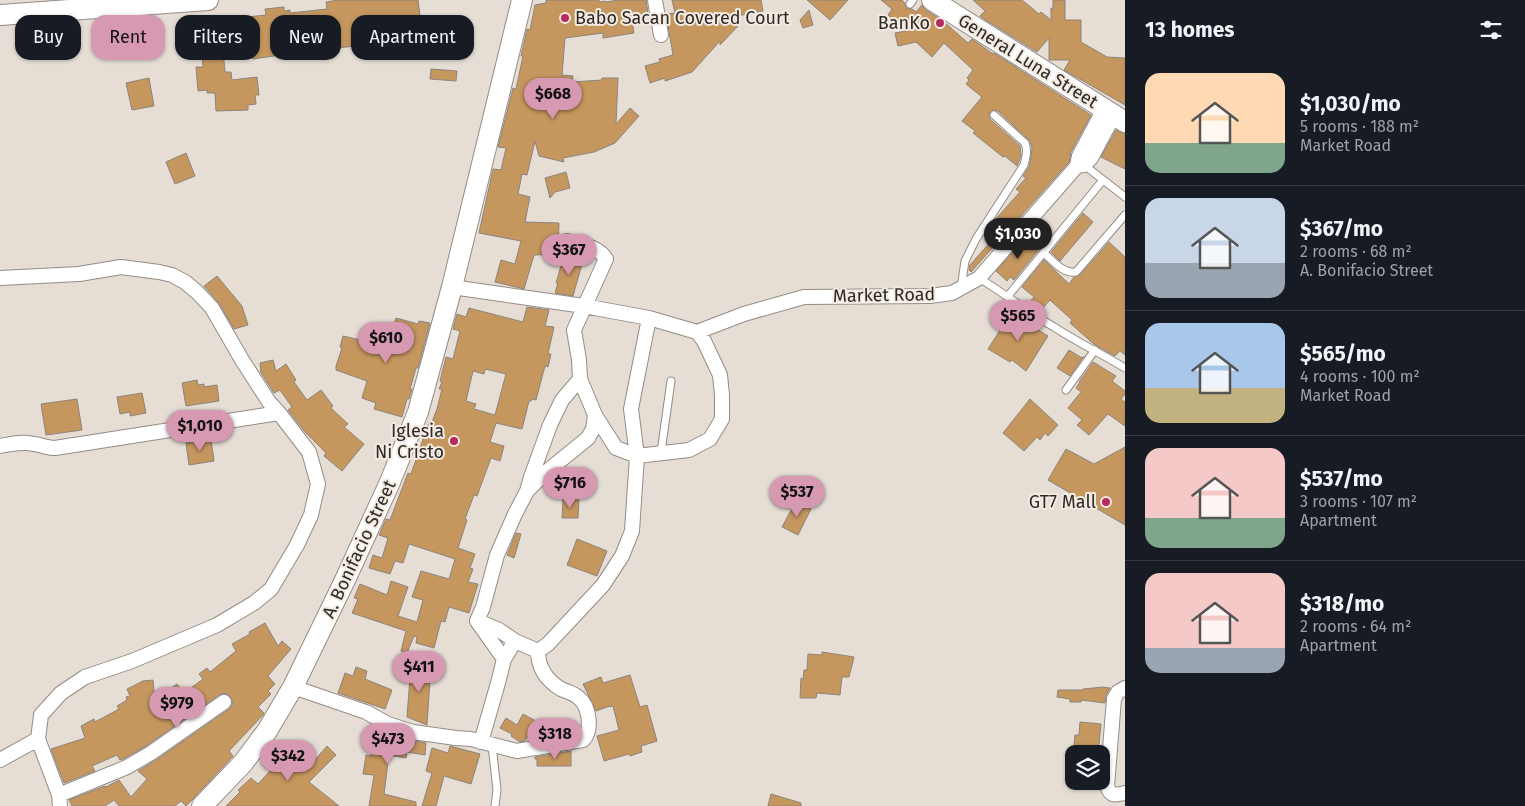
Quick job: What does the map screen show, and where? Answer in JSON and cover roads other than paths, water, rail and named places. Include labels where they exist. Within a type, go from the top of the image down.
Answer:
[{"type":"street","points":[[0,15],[208,0]]},
{"type":"street","name":"A. Bonifacio Street","points":[[202,806],[243,763],[267,731],[293,687],[346,580],[418,412],[452,287],[522,0]]},
{"type":"street","points":[[655,0],[661,35]]},
{"type":"street","name":"General Luna Street","points":[[932,0],[1114,115]]},
{"type":"street","name":"Market Road","points":[[697,332],[744,314],[804,297],[930,296],[952,293],[960,289],[980,278],[1081,165],[1079,156],[1114,115]]},
{"type":"street","points":[[452,287],[584,306],[649,318],[697,332],[704,341],[720,375],[722,419],[710,439],[689,450],[637,456],[616,448],[595,415],[580,379],[574,330],[584,306],[606,259],[603,253],[596,248],[567,241]]},
{"type":"street","points":[[0,278],[79,274],[121,267],[172,275],[185,282],[212,308],[269,402],[309,452],[318,484],[312,515],[271,589],[254,603],[217,625],[132,661],[85,677],[61,694],[41,715],[38,739],[60,800],[151,753],[224,702]]},
{"type":"street","points":[[538,651],[548,644],[603,585],[622,556],[632,531],[637,456],[631,409],[649,318]]},
{"type":"street","points":[[477,621],[483,608],[498,555],[527,491],[550,425],[562,400],[580,379]]},
{"type":"street","points":[[0,446],[26,443],[55,448],[279,413]]},
{"type":"street","points":[[527,491],[545,473],[588,438],[594,429],[595,415]]},
{"type":"street","points":[[477,621],[499,630],[515,641],[538,651]]},
{"type":"street","points":[[477,621],[504,659]]},
{"type":"street","points":[[487,743],[504,659],[515,641]]},
{"type":"street","points":[[293,687],[366,712],[388,724],[413,732],[471,739],[517,750],[583,740],[587,736],[588,718],[584,704],[580,698],[560,688],[547,677],[538,662],[538,651]]},
{"type":"street","points":[[1125,688],[1118,692],[1114,699],[1107,786],[1109,792],[1114,795],[1125,793]]},
{"type":"street","points":[[0,760],[38,739]]},
{"type":"lane","points":[[960,289],[966,261],[976,239],[1024,165],[1027,155],[1025,143],[994,115]]},
{"type":"lane","points":[[1081,165],[1125,197]]},
{"type":"lane","points":[[1008,296],[1103,180]]},
{"type":"lane","points":[[1044,253],[1065,271],[1070,273],[1076,272],[1125,215]]},
{"type":"lane","points":[[980,278],[1008,296],[1019,306],[1056,329],[1125,368]]},
{"type":"lane","points":[[1066,390],[1095,350]]},
{"type":"lane","points":[[661,452],[671,381]]},
{"type":"lane","points":[[487,743],[497,790],[496,806]]},
{"type":"place","name":"Babo Sacan Covered Court","points":[[565,18]]},
{"type":"place","name":"BanKo","points":[[940,23]]},
{"type":"place","name":"Iglesia Ni Cristo","points":[[454,441]]},
{"type":"place","name":"GT7 Mall","points":[[1106,502]]}]
